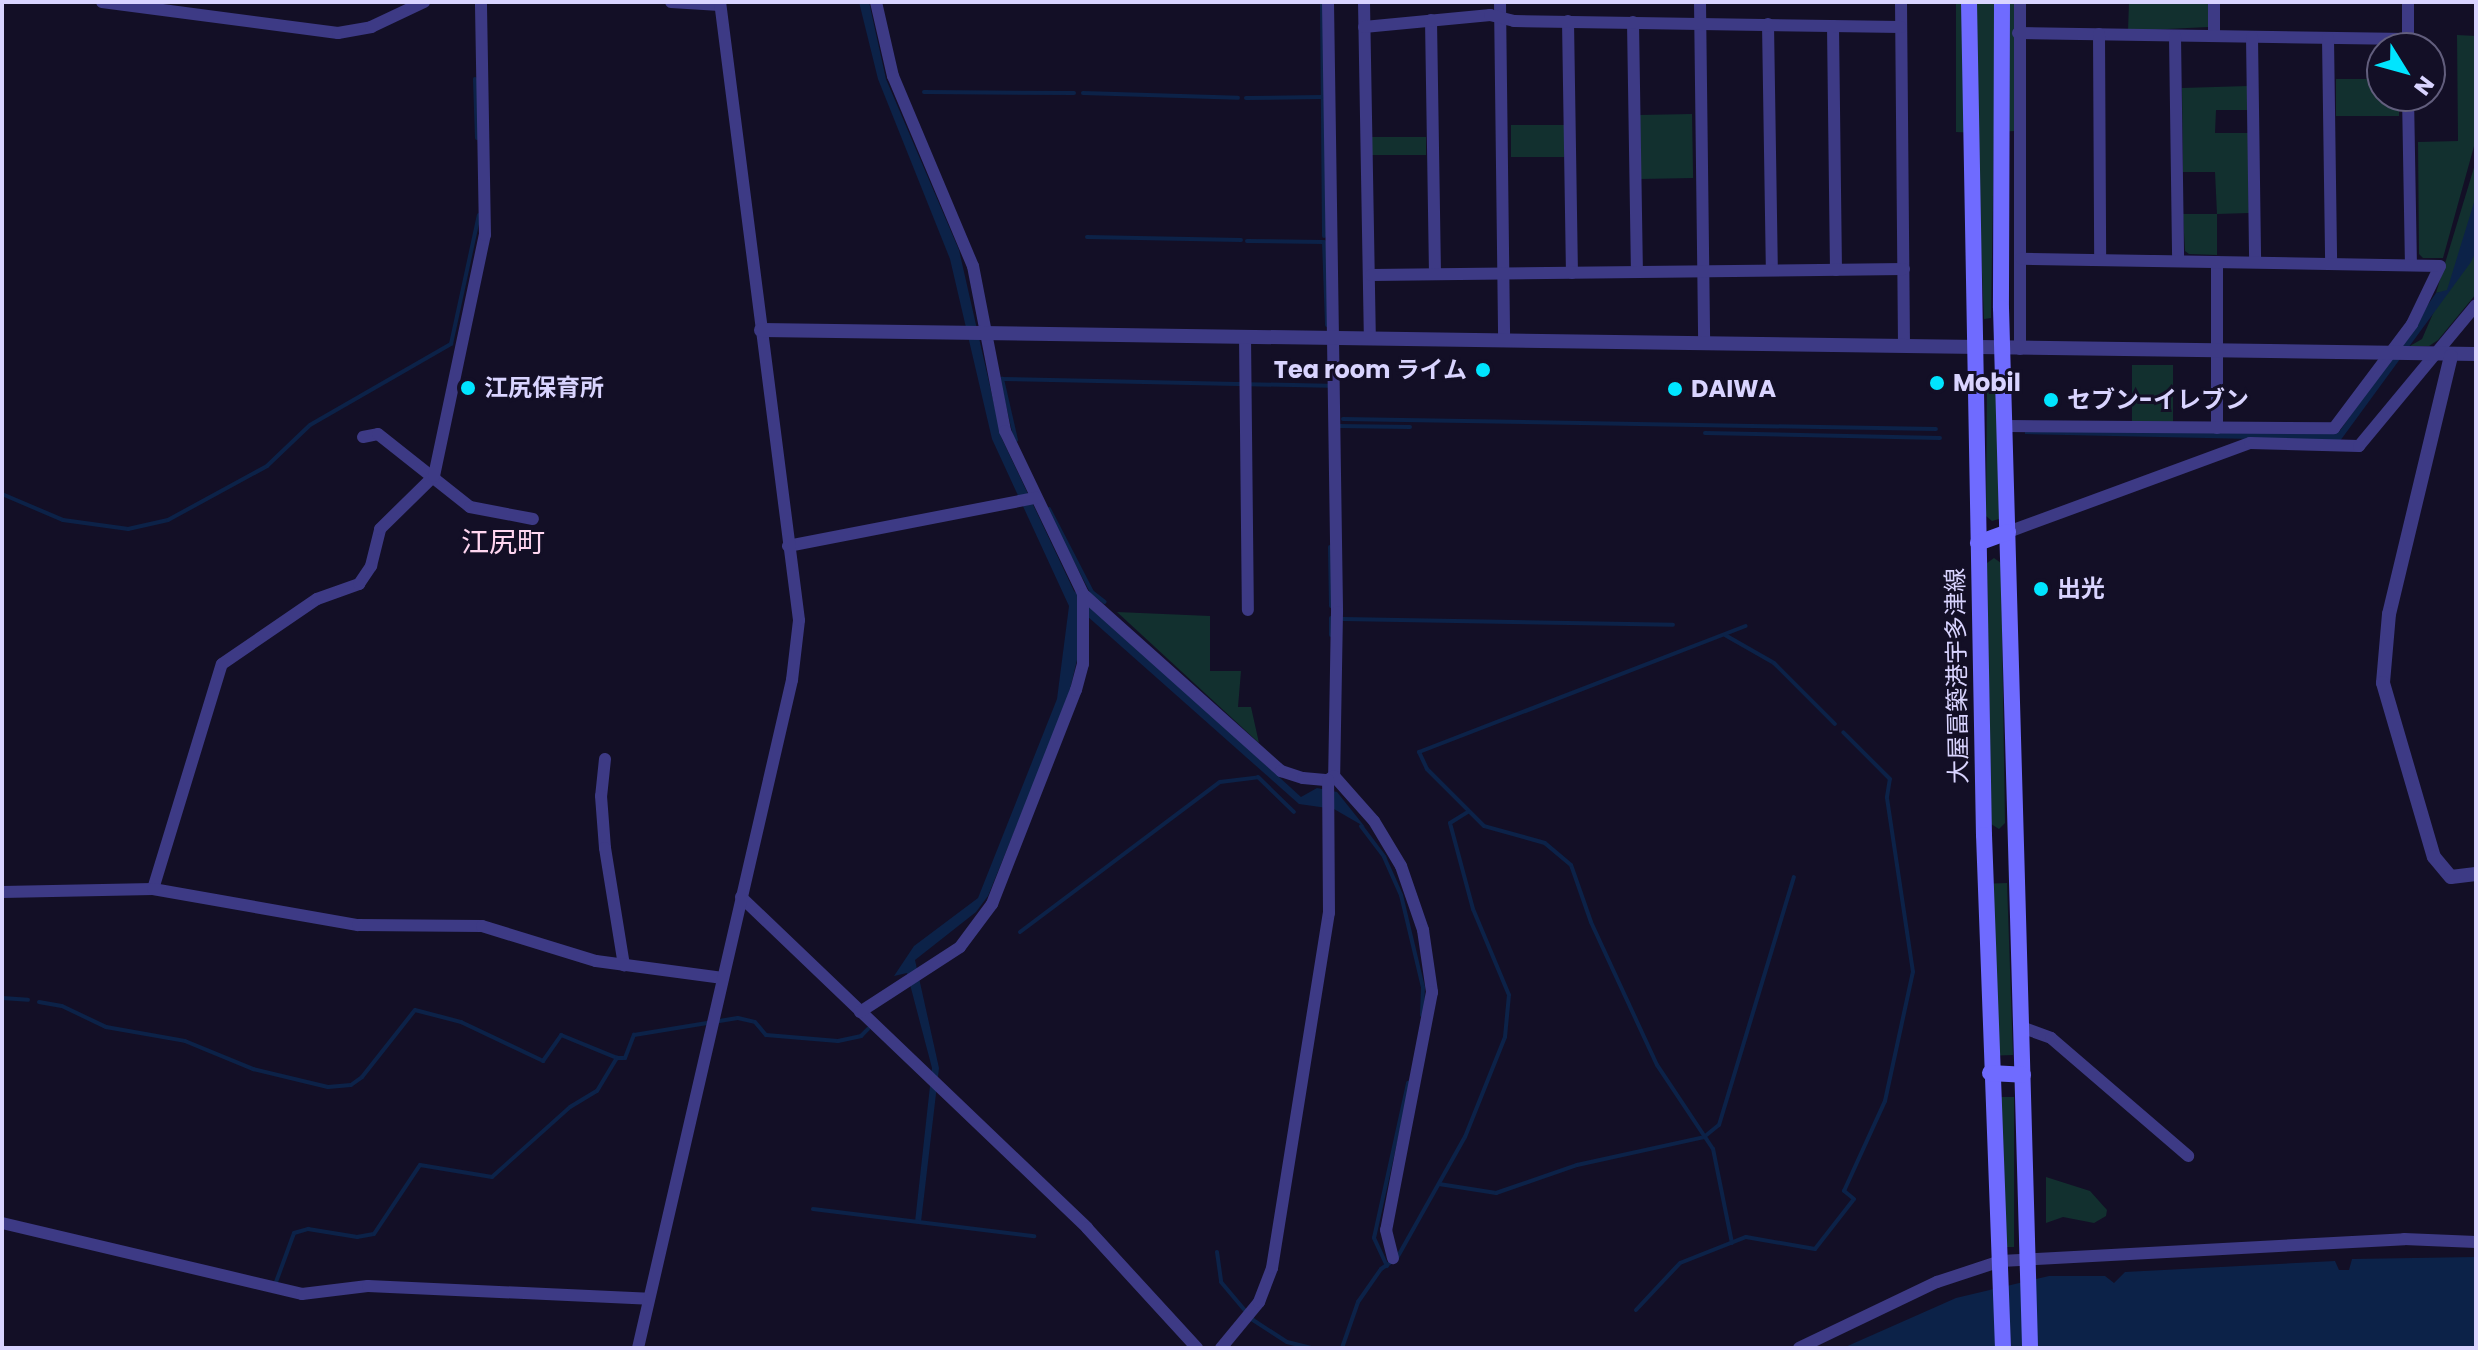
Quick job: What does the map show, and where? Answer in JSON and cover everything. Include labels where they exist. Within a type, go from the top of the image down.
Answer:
[{"type":"main road","name":"大屋冨築港宇多津線","points":[[1969,2],[1968,130],[1977,348],[1978,543],[1990,1073],[2003,1348]]},
{"type":"main road","points":[[2002,2],[2003,129],[2012,349],[2007,426],[2014,835],[2030,1348]]},
{"type":"main road","points":[[1978,543],[2008,532]]},
{"type":"main road","points":[[1984,835],[2014,835]]},
{"type":"main road","points":[[1990,1073],[2023,1075]]},
{"type":"street","points":[[102,2],[338,33],[371,27],[424,2]]},
{"type":"street","points":[[153,889],[222,664],[304,607],[359,584],[371,566],[380,529],[434,476],[485,235],[481,2]]},
{"type":"street","points":[[638,1348],[792,680],[799,620],[720,4],[671,2]]},
{"type":"street","points":[[860,1012],[960,947],[992,904],[1076,690],[1085,616],[1083,596],[1034,499],[1005,431],[976,331],[962,231],[893,76],[876,2]]},
{"type":"street","points":[[1221,1348],[1248,1316],[1272,1268],[1329,913],[1332,338],[1328,2]]},
{"type":"street","points":[[1364,2],[1370,338]]},
{"type":"street","points":[[1500,2],[1504,340]]},
{"type":"street","points":[[1700,2],[1704,344]]},
{"type":"street","points":[[1901,2],[1904,346]]},
{"type":"street","points":[[2012,349],[2021,259],[2020,2]]},
{"type":"street","points":[[2214,2],[2214,36]]},
{"type":"street","points":[[2408,2],[2408,32]]},
{"type":"street","points":[[1364,27],[1431,20],[1501,18],[1901,27]]},
{"type":"street","points":[[1431,20],[1435,274]]},
{"type":"street","points":[[1568,21],[1572,273]]},
{"type":"street","points":[[1633,22],[1637,272]]},
{"type":"street","points":[[1768,24],[1772,270]]},
{"type":"street","points":[[1833,26],[1836,270]]},
{"type":"street","points":[[2018,33],[2366,41]]},
{"type":"street","points":[[2099,34],[2100,260]]},
{"type":"street","points":[[2175,36],[2178,261]]},
{"type":"street","points":[[2252,37],[2255,262]]},
{"type":"street","points":[[2328,38],[2331,263]]},
{"type":"street","points":[[2408,112],[2411,264]]},
{"type":"street","points":[[2007,426],[2334,428],[2391,355],[2421,309],[2440,266],[2021,259]]},
{"type":"street","points":[[2217,262],[2217,428]]},
{"type":"street","points":[[1371,275],[1904,269]]},
{"type":"street","points":[[2008,532],[2250,443],[2359,446],[2476,305]]},
{"type":"street","points":[[761,330],[2476,354]]},
{"type":"street","points":[[1245,336],[1248,610]]},
{"type":"street","points":[[2451,356],[2389,614],[2383,683],[2434,857],[2451,877],[2476,874]]},
{"type":"street","points":[[363,437],[378,434],[470,507],[533,519]]},
{"type":"street","points":[[788,546],[908,519],[1018,505],[1034,499]]},
{"type":"street","points":[[1083,596],[1281,771],[1330,781],[1374,821],[1401,866],[1423,930],[1430,972],[1429,1025],[1386,1230],[1393,1258]]},
{"type":"street","points":[[605,759],[601,796],[605,848],[624,965]]},
{"type":"street","points":[[2,892],[153,889],[370,927],[482,926],[596,961],[723,978]]},
{"type":"street","points":[[741,897],[1087,1228],[1197,1348]]},
{"type":"street","points":[[2021,1027],[2051,1038],[2188,1156]]},
{"type":"street","points":[[2,1223],[302,1294],[368,1286],[649,1299]]},
{"type":"street","points":[[1799,1348],[1937,1282],[2001,1261],[2029,1266],[2404,1239],[2476,1242]]},
{"type":"green space","points":[[1956,2],[2015,2],[2015,131],[1994,132],[1991,318],[1984,319],[1976,133],[1956,132]]},
{"type":"green space","points":[[2129,2],[2208,2],[2208,27],[2128,31]]},
{"type":"green space","points":[[2457,35],[2476,36],[2476,139],[2443,258],[2423,258],[2419,254],[2418,142],[2458,141]]},
{"type":"green space","points":[[2336,79],[2366,79],[2366,112],[2399,112],[2399,116],[2336,116]]},
{"type":"green space","points":[[2248,86],[2248,110],[2216,110],[2215,133],[2248,133],[2249,213],[2217,214],[2215,172],[2183,172],[2182,88]]},
{"type":"green space","points":[[1692,114],[1693,178],[1640,179],[1639,115]]},
{"type":"green space","points":[[1511,125],[1564,125],[1564,157],[1511,157]]},
{"type":"green space","points":[[1371,137],[1426,137],[1426,155],[1371,155]]},
{"type":"green space","points":[[2476,161],[2476,196],[2458,265],[2447,291],[2436,293]]},
{"type":"green space","points":[[2183,214],[2217,214],[2217,255],[2189,254],[2185,251]]},
{"type":"green space","points":[[2476,251],[2476,294],[2438,340],[2429,346],[2410,346],[2422,339],[2438,302]]},
{"type":"green space","points":[[2132,365],[2173,365],[2173,423],[2132,423]]},
{"type":"green space","points":[[1998,375],[1999,519],[1992,521],[1986,516],[1987,384],[1988,376]]},
{"type":"green space","points":[[1994,558],[2001,563],[2005,823],[1999,829],[1991,824],[1987,563]]},
{"type":"green space","points":[[1117,612],[1210,616],[1210,671],[1241,671],[1238,707],[1251,707],[1259,743]]},
{"type":"green space","points":[[1993,883],[2007,883],[2013,1055],[1999,1055]]},
{"type":"green space","points":[[1999,1097],[2014,1097],[2014,1247],[1999,1247]]},
{"type":"green space","points":[[2046,1177],[2090,1191],[2107,1210],[2106,1216],[2094,1223],[2063,1217],[2046,1223]]},
{"type":"water","points":[[859,2],[869,2],[886,79],[959,250],[1002,439],[1074,591],[1301,797],[1317,788],[1337,792],[1365,827],[1334,809],[1299,804],[1078,608],[1077,660],[1067,702],[988,896],[976,912],[915,960],[939,1068],[921,1222],[915,1222],[932,1068],[907,973],[894,976],[914,946],[978,898],[1057,699],[1069,606],[992,439],[950,259],[878,79]]},
{"type":"water","points":[[2476,196],[2476,251],[2471,262],[2340,441],[2025,434],[2025,430],[2339,432],[2436,293],[2447,290]]},
{"type":"water","points":[[2476,1257],[2476,1348],[1843,1348],[1956,1298],[2049,1276],[2105,1276],[2114,1283],[2125,1272],[2335,1261],[2339,1270],[2349,1270],[2352,1259]]},
{"type":"waterway","points":[[1322,2],[1324,236]]},
{"type":"waterway","points":[[475,79],[477,138]]},
{"type":"waterway","points":[[924,92],[1074,93]]},
{"type":"waterway","points":[[1083,93],[1238,98]]},
{"type":"waterway","points":[[1246,98],[1322,97]]},
{"type":"waterway","points":[[2,494],[63,520],[128,529],[168,520],[267,466],[310,425],[451,344],[479,215]]},
{"type":"waterway","points":[[1087,237],[1241,240]]},
{"type":"waterway","points":[[1247,241],[1324,242],[1327,325]]},
{"type":"waterway","points":[[1016,440],[1002,379],[1328,386]]},
{"type":"waterway","points":[[1343,419],[1936,429]]},
{"type":"waterway","points":[[1339,426],[1410,427]]},
{"type":"waterway","points":[[1705,433],[1940,438]]},
{"type":"waterway","points":[[1049,509],[1092,592],[1105,602]]},
{"type":"waterway","points":[[1330,547],[1331,606]]},
{"type":"waterway","points":[[1331,618],[1331,635]]},
{"type":"waterway","points":[[1343,619],[1673,625]]},
{"type":"waterway","points":[[1732,1243],[1713,1149],[1657,1065],[1591,922],[1571,865],[1545,843],[1484,826],[1427,769],[1419,752],[1745,626]]},
{"type":"waterway","points":[[1725,635],[1774,663],[1835,724]]},
{"type":"waterway","points":[[1636,1310],[1680,1263],[1746,1237],[1815,1249],[1854,1199],[1844,1191],[1885,1101],[1913,972],[1887,797],[1890,779],[1843,732]]},
{"type":"waterway","points":[[1020,932],[1220,782],[1258,777],[1294,812]]},
{"type":"waterway","points":[[1342,1348],[1358,1302],[1381,1269],[1397,1258],[1465,1137],[1505,1037],[1509,995],[1473,909],[1450,823],[1469,811]]},
{"type":"waterway","points":[[1361,826],[1384,857],[1401,895],[1423,987],[1422,1015]]},
{"type":"waterway","points":[[1439,1184],[1496,1193],[1577,1165],[1704,1137],[1719,1125],[1794,877]]},
{"type":"waterway","points":[[2,998],[28,1000]]},
{"type":"waterway","points":[[39,1002],[62,1006],[106,1027],[185,1041],[253,1069],[328,1087],[351,1085],[362,1077],[415,1010],[461,1022],[543,1061],[561,1035],[617,1058]]},
{"type":"waterway","points":[[276,1282],[294,1233],[308,1229],[357,1237],[374,1234],[420,1165],[492,1177],[570,1107],[597,1091],[617,1058],[625,1058],[634,1035],[738,1018],[755,1022],[766,1035],[838,1041],[861,1036],[868,1029]]},
{"type":"waterway","points":[[1387,1266],[1374,1238],[1408,1083]]},
{"type":"waterway","points":[[813,1209],[1034,1236]]},
{"type":"waterway","points":[[1217,1252],[1221,1282],[1253,1320],[1287,1342],[1311,1348]]},
{"type":"place","name":"Tea room ライム","points":[[1483,370]]},
{"type":"place","name":"Mobil","points":[[1937,383]]},
{"type":"place","name":"江尻保育所","points":[[468,388]]},
{"type":"place","name":"DAIWA","points":[[1675,389]]},
{"type":"place","name":"セブン-イレブン","points":[[2051,400]]},
{"type":"place","name":"出光","points":[[2041,589]]},
{"type":"district","name":"江尻町","points":[[503,543]]}]
